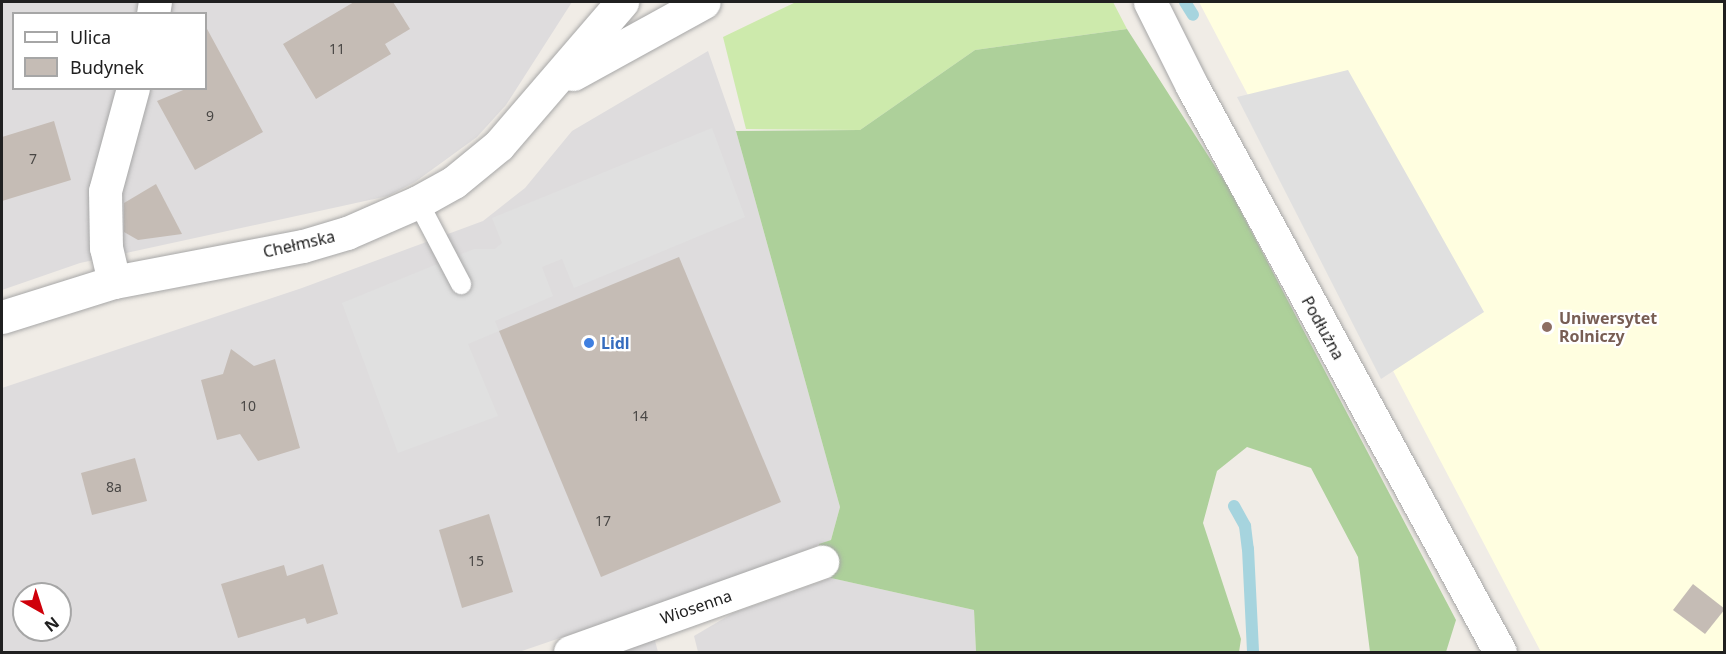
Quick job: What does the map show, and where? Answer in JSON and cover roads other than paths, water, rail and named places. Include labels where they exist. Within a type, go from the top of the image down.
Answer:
[{"type":"street","name":"Chełmska","points":[[2,317],[114,282],[303,246],[347,233],[418,201],[475,168],[553,86],[622,2]]},
{"type":"street","name":"Chełmska","points":[[553,86],[704,2]]},
{"type":"street","name":"Podłużna","points":[[1150,2],[1192,86],[1500,652]]},
{"type":"street","points":[[114,282],[106,248],[105,191],[132,90]]},
{"type":"street","name":"Wiosenna","points":[[570,652],[822,562]]},
{"type":"lane","points":[[418,201],[461,284]]},
{"type":"waterway","points":[[1185,2],[1193,15]]},
{"type":"waterway","points":[[1234,506],[1245,526],[1248,549],[1253,652]]},
{"type":"place","name":"Uniwersytet Rolniczy","points":[[1547,327]]},
{"type":"place","name":"Lidl","points":[[589,343]]}]
